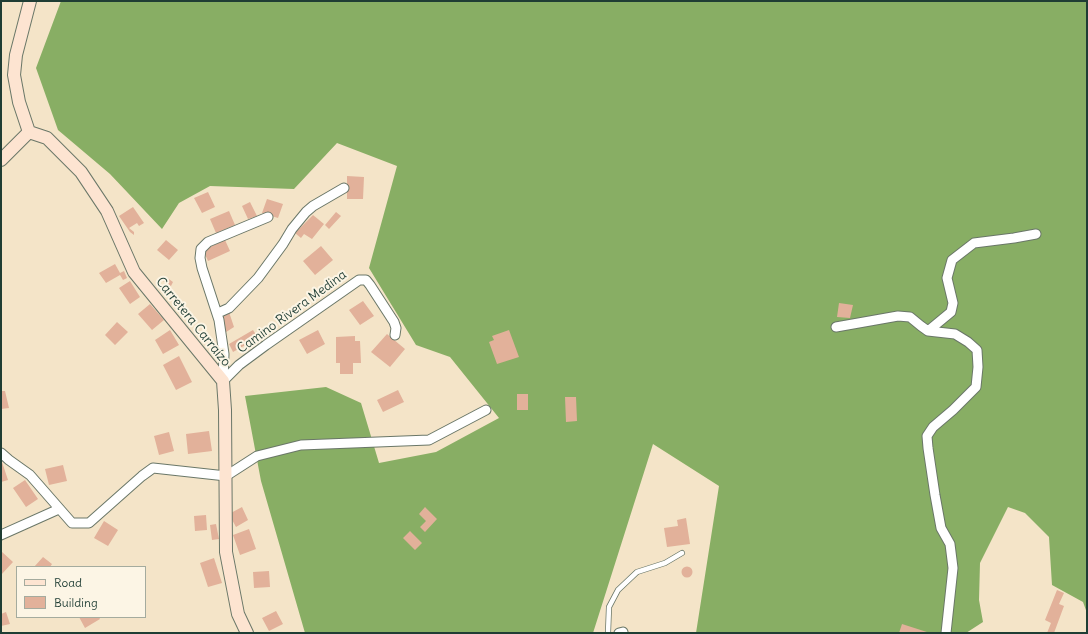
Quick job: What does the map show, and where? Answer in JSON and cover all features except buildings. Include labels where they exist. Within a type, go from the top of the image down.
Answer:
[{"type":"street","points":[[1,160],[29,132],[19,102],[14,76],[16,55],[30,1]]},
{"type":"street","name":"Carretera Carraízo","points":[[29,132],[47,138],[81,172],[106,211],[134,272],[223,381],[226,476],[226,552],[238,614],[247,633]]},
{"type":"street","points":[[218,313],[229,308],[258,278],[292,229],[306,212],[318,203],[344,188]]},
{"type":"street","points":[[223,381],[224,354],[218,313],[202,268],[200,258],[201,249],[208,242],[268,217]]},
{"type":"street","points":[[928,331],[951,312],[953,303],[947,278],[952,260],[974,243],[1036,234]]},
{"type":"street","name":"Camino Rivera Medina","points":[[223,381],[239,365],[359,280],[366,280],[370,285],[394,322],[396,328],[395,335]]},
{"type":"street","points":[[836,326],[898,316],[910,317],[928,331],[955,334],[977,350],[978,368],[976,387],[933,427],[927,436],[941,528],[950,544],[953,568],[946,633]]},
{"type":"street","points":[[1,453],[30,475],[58,509],[72,523],[89,523],[153,468],[226,476],[258,456],[301,445],[429,440],[486,410]]},
{"type":"street","points":[[1,535],[58,509]]},
{"type":"lane","points":[[608,633],[609,607],[618,590],[637,572],[665,563],[682,552]]},
{"type":"green space","points":[[61,1],[1087,1],[1087,613],[1083,602],[1052,585],[1049,537],[1025,513],[1008,507],[980,563],[979,600],[983,622],[966,633],[696,633],[719,486],[653,444],[593,633],[305,633],[261,481],[245,396],[326,387],[361,403],[379,463],[436,452],[499,418],[450,357],[416,345],[369,268],[397,166],[337,143],[294,189],[210,186],[179,203],[162,229],[110,174],[58,130],[36,68]]}]
